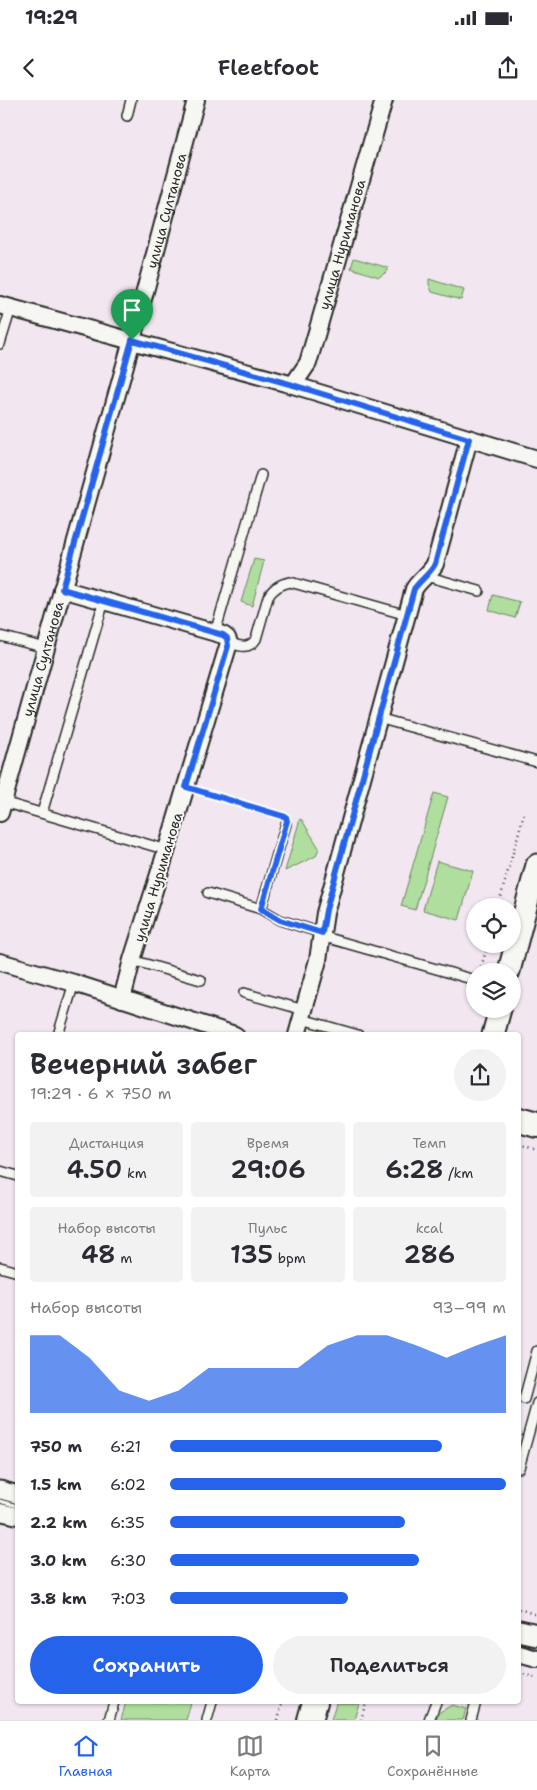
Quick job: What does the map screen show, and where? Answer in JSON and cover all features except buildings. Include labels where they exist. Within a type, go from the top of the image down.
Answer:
[{"type":"main road","points":[[521,1121],[537,1125]]},
{"type":"main road","points":[[310,1720],[314,1704]]},
{"type":"street","name":"улица Султанова","points":[[2,808],[132,340],[196,100]]},
{"type":"street","name":"улица Нуриманова","points":[[293,385],[308,363],[384,100]]},
{"type":"street","points":[[5,306],[293,385],[537,459]]},
{"type":"street","points":[[298,1032],[316,964],[326,910],[414,589],[435,564],[469,439]]},
{"type":"street","points":[[62,589],[224,639]]},
{"type":"street","name":"улица Нуриманова","points":[[122,999],[132,960],[186,787],[224,639]]},
{"type":"street","points":[[512,963],[533,895],[537,865]]},
{"type":"street","points":[[0,962],[226,1032]]},
{"type":"street","points":[[494,1032],[498,1018]]},
{"type":"street","points":[[0,1492],[15,1496]]},
{"type":"street","points":[[0,1512],[15,1515]]},
{"type":"street","points":[[521,1631],[537,1635]]},
{"type":"street","points":[[521,1655],[537,1659]]},
{"type":"lane","points":[[127,116],[131,100]]},
{"type":"lane","points":[[0,344],[5,306]]},
{"type":"lane","points":[[261,475],[224,639],[245,646],[252,644],[256,639],[268,597],[275,588],[290,582],[407,615]]},
{"type":"lane","points":[[426,576],[479,591]]},
{"type":"lane","points":[[42,813],[104,601]]},
{"type":"lane","points":[[0,636],[46,648]]},
{"type":"lane","points":[[378,718],[537,762]]},
{"type":"lane","points":[[2,808],[42,813],[167,850]]},
{"type":"lane","points":[[261,909],[286,824]]},
{"type":"lane","points":[[208,893],[261,909],[280,920],[322,934],[466,977]]},
{"type":"lane","points":[[132,960],[201,980]]},
{"type":"lane","points":[[59,1032],[74,984]]},
{"type":"lane","points":[[244,993],[350,1032]]},
{"type":"lane","points":[[0,1171],[15,1175]]},
{"type":"lane","points":[[0,1267],[15,1271]]},
{"type":"lane","points":[[521,1461],[537,1403],[521,1399],[537,1351]]},
{"type":"lane","points":[[109,1720],[113,1704]]},
{"type":"lane","points":[[207,1720],[211,1704]]},
{"type":"lane","points":[[429,1720],[435,1704]]},
{"type":"lane","points":[[471,1720],[475,1704]]},
{"type":"path","points":[[186,787],[284,816],[287,819],[286,824]]},
{"type":"path","points":[[500,898],[524,814]]},
{"type":"path","points":[[521,1145],[537,1150]]},
{"type":"path","points":[[521,1611],[537,1615]]},
{"type":"path","points":[[521,1674],[537,1678]]},
{"type":"path","points":[[278,1720],[282,1704]]},
{"type":"path","points":[[361,1720],[365,1704]]},
{"type":"green space","points":[[354,258],[389,268],[379,277],[351,268]]},
{"type":"green space","points":[[429,279],[464,290],[461,300],[432,292]]},
{"type":"green space","points":[[254,559],[264,561],[252,606],[241,602]]},
{"type":"green space","points":[[493,595],[520,602],[515,618],[489,610]]},
{"type":"green space","points":[[434,793],[448,797],[415,910],[401,906]]},
{"type":"green space","points":[[300,819],[319,848],[316,856],[285,871]]},
{"type":"green space","points":[[437,861],[473,871],[459,920],[423,910]]},
{"type":"green space","points":[[125,1704],[191,1704],[186,1720],[121,1720]]},
{"type":"green space","points":[[336,1704],[359,1704],[354,1720],[331,1720]]},
{"type":"green space","points":[[452,1705],[466,1709],[463,1720],[436,1720],[438,1713]]},
{"type":"tram line","points":[[0,1499],[15,1503]]},
{"type":"tram line","points":[[521,1645],[537,1649]]},
{"type":"route","points":[[132,340],[293,385],[469,439],[435,564],[414,589],[324,917],[322,933],[280,920],[261,909],[287,821],[286,817],[186,787],[228,646],[227,638],[223,635],[62,589],[132,340]]}]
